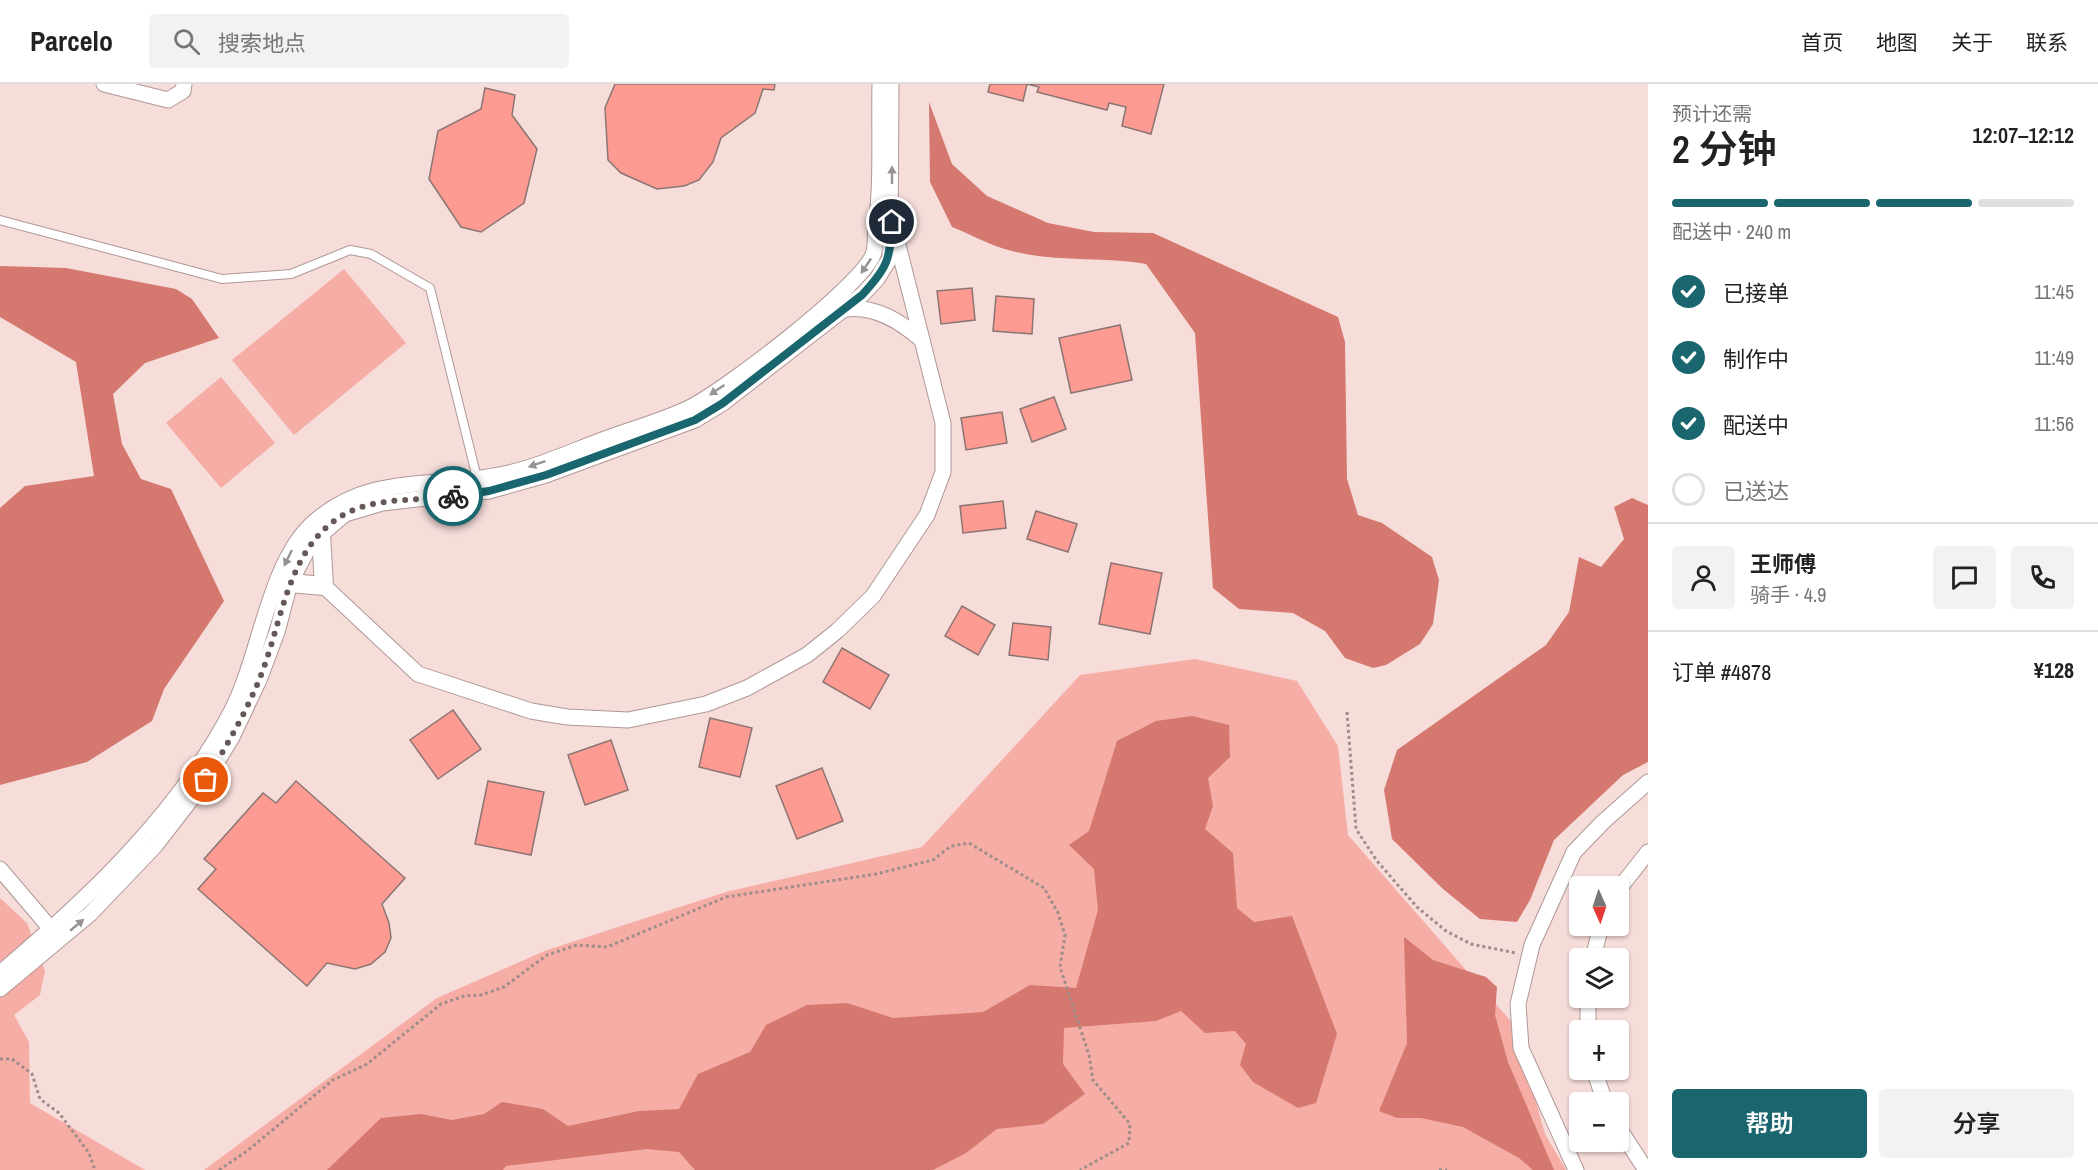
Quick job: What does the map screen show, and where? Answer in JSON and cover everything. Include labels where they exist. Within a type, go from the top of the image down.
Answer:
[{"type":"street","points":[[104,84],[168,100],[183,91],[184,84]]},
{"type":"street","points":[[0,989],[55,934],[141,839],[210,747],[232,710],[252,665],[280,576],[292,550],[311,525],[343,500],[379,487],[477,478],[532,466],[689,408],[719,389],[856,280],[873,254],[878,210],[880,84]]},
{"type":"street","points":[[0,972],[55,934],[90,914],[154,846],[206,780],[232,737],[260,680],[277,632],[290,583],[311,543],[345,514],[382,503],[489,491],[546,475],[695,420],[723,403],[846,309],[877,279],[890,258],[891,84]]},
{"type":"street","points":[[290,583],[324,586],[418,674],[531,711],[567,717],[628,720],[706,704],[747,688],[807,655],[837,632],[873,596],[927,515],[943,472],[943,423],[892,222]]},
{"type":"street","points":[[846,309],[855,308],[900,321],[922,340]]},
{"type":"street","points":[[321,534],[324,586]]},
{"type":"street","points":[[1576,1170],[1521,1048],[1518,1004],[1530,956],[1574,852],[1648,782]]},
{"type":"street","points":[[1629,876],[1648,852]]},
{"type":"street","points":[[0,869],[55,934]]},
{"type":"street","points":[[1629,1144],[1646,1170]]},
{"type":"lane","points":[[0,220],[222,279],[291,274],[350,250],[371,254],[430,288],[477,478]]},
{"type":"path","points":[[1347,712],[1356,829],[1377,861],[1416,907],[1446,931],[1471,944],[1530,956]]},
{"type":"path","points":[[219,1170],[248,1151],[333,1080],[368,1064],[441,1004],[504,987],[547,955],[577,945],[607,947],[726,897],[876,874],[933,860],[951,846],[969,843],[1044,888],[1058,913],[1065,935],[1060,967],[1083,1036],[1093,1080],[1130,1124],[1129,1143],[1080,1170]]},
{"type":"path","points":[[0,1059],[12,1059],[32,1074],[40,1099],[59,1113],[89,1153],[95,1170]]},
{"type":"path","points":[[1439,1170],[1447,1170]]},
{"type":"shaded area","points":[[929,102],[952,164],[987,196],[1048,223],[1094,232],[1153,233],[1338,317],[1345,342],[1347,479],[1358,515],[1382,523],[1432,557],[1439,580],[1433,624],[1420,644],[1386,665],[1373,668],[1345,658],[1325,631],[1293,613],[1239,609],[1213,588],[1195,333],[1146,264],[1025,254],[994,245],[952,227],[930,182]]},
{"type":"shaded area","points":[[0,266],[66,268],[176,289],[192,299],[219,338],[145,363],[113,394],[122,444],[141,479],[171,489],[224,601],[164,689],[152,721],[87,762],[0,785],[0,508],[25,486],[94,476],[76,362],[0,317]]},
{"type":"shaded area","points":[[344,269],[406,343],[294,435],[232,360]]},
{"type":"shaded area","points":[[221,377],[275,443],[221,488],[166,423]]},
{"type":"shaded area","points":[[1632,498],[1648,505],[1648,762],[1623,775],[1554,840],[1530,900],[1517,922],[1480,919],[1443,889],[1392,839],[1384,790],[1397,750],[1546,645],[1569,612],[1579,557],[1601,567],[1624,539],[1614,507]]},
{"type":"shaded area","points":[[1195,659],[1297,681],[1338,746],[1348,835],[1515,1026],[1545,1134],[1566,1170],[204,1170],[437,998],[547,950],[726,892],[922,847],[1080,675]]},
{"type":"shaded area","points":[[1192,716],[1229,725],[1230,757],[1208,778],[1213,806],[1205,829],[1233,853],[1237,908],[1254,922],[1292,916],[1337,1034],[1316,1103],[1298,1108],[1253,1082],[1240,1065],[1246,1044],[1235,1031],[1205,1033],[1181,1011],[1156,1021],[1064,1028],[1063,1064],[1085,1094],[1043,1124],[997,1129],[966,1153],[933,1170],[695,1170],[679,1152],[647,1149],[506,1166],[503,1170],[327,1170],[381,1118],[421,1114],[452,1120],[484,1114],[502,1102],[543,1109],[568,1126],[639,1111],[679,1109],[698,1074],[750,1052],[766,1025],[807,1005],[847,1003],[893,1018],[983,1012],[1030,985],[1076,988],[1098,910],[1094,869],[1069,845],[1089,831],[1117,741],[1156,721]]},
{"type":"shaded area","points":[[0,898],[27,923],[45,971],[40,995],[14,1015],[29,1042],[30,1103],[145,1170],[0,1170]]},
{"type":"shaded area","points":[[1404,937],[1433,960],[1486,977],[1497,987],[1495,1015],[1508,1062],[1554,1170],[1533,1170],[1519,1158],[1463,1127],[1421,1118],[1397,1118],[1379,1111],[1407,1043]]},
{"type":"building","points":[[615,84],[775,84],[774,90],[763,89],[755,113],[721,138],[713,162],[699,180],[684,186],[657,189],[621,173],[608,160],[605,108]]},
{"type":"building","points":[[990,84],[1027,84],[1023,101],[988,92]]},
{"type":"building","points":[[1027,84],[1164,84],[1151,134],[1122,126],[1126,107],[1109,103],[1107,110],[1037,92],[1039,87]]},
{"type":"building","points":[[485,88],[515,95],[512,115],[537,149],[524,203],[481,232],[461,227],[429,179],[438,131],[481,109]]},
{"type":"building","points":[[972,288],[975,320],[941,324],[937,291]]},
{"type":"building","points":[[996,296],[1034,299],[1032,334],[993,331]]},
{"type":"building","points":[[1120,325],[1132,380],[1071,393],[1059,338]]},
{"type":"building","points":[[1054,397],[1066,429],[1032,442],[1020,409]]},
{"type":"building","points":[[1002,412],[1007,443],[966,450],[961,418]]},
{"type":"building","points":[[1003,501],[1006,528],[963,533],[960,506]]},
{"type":"building","points":[[1036,511],[1077,524],[1068,552],[1027,539]]},
{"type":"building","points":[[1111,563],[1162,573],[1150,634],[1099,624]]},
{"type":"building","points":[[962,606],[995,625],[978,655],[945,636]]},
{"type":"building","points":[[1013,623],[1051,627],[1048,660],[1009,655]]},
{"type":"building","points":[[842,648],[889,675],[870,709],[823,682]]},
{"type":"building","points":[[453,710],[481,749],[438,779],[410,740]]},
{"type":"building","points":[[710,718],[752,728],[740,777],[699,767]]},
{"type":"building","points":[[611,740],[628,790],[585,805],[568,755]]},
{"type":"building","points":[[822,768],[843,821],[797,839],[776,786]]},
{"type":"building","points":[[296,781],[405,878],[382,904],[389,923],[391,938],[385,952],[371,964],[355,969],[327,963],[307,986],[198,889],[216,869],[204,859],[263,793],[276,803]]},
{"type":"building","points":[[488,781],[544,792],[531,855],[475,844]]},
{"type":"way so far","points":[[206,780],[232,737],[260,680],[277,632],[290,583],[311,543],[345,514],[382,503],[453,496]]},
{"type":"route","points":[[453,496],[489,491],[546,475],[695,420],[723,403],[833,320],[877,279],[890,258],[892,222]]}]
